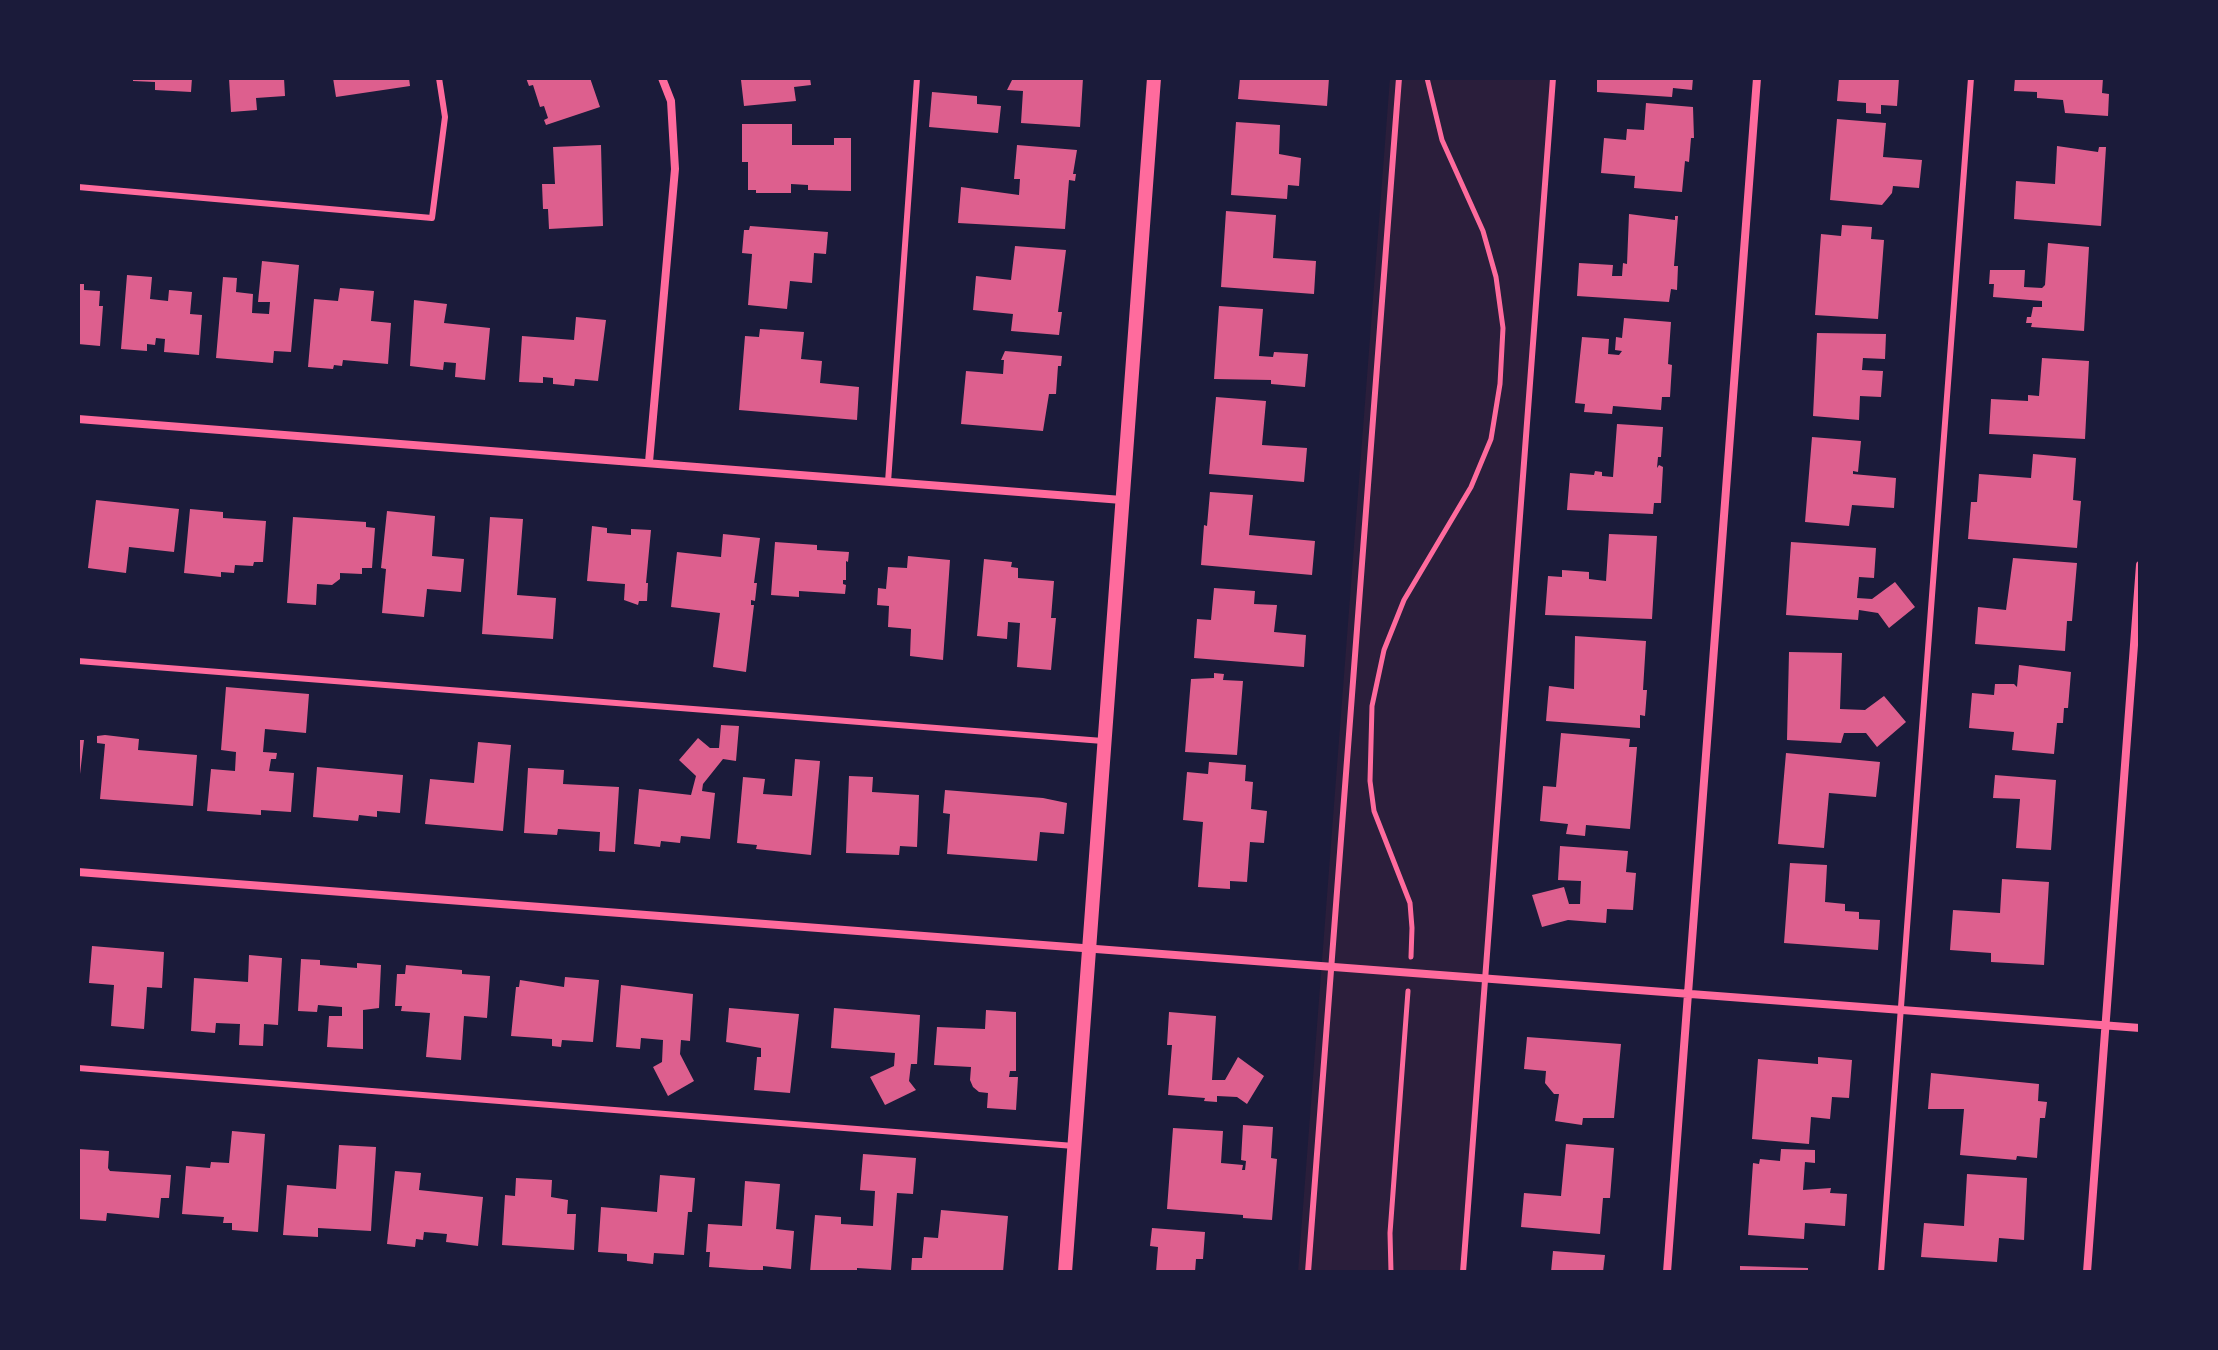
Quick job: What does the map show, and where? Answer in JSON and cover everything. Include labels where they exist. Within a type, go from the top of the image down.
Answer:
[{"type":"street","points":[[649,462],[675,169],[671,101],[662,78]]},
{"type":"street","points":[[1065,1272],[1154,78]]},
{"type":"street","points":[[1667,1272],[1757,78]]},
{"type":"street","points":[[78,419],[1122,500]]},
{"type":"street","points":[[2087,1272],[2140,565]]},
{"type":"street","points":[[78,872],[2140,1028]]},
{"type":"lane","points":[[78,187],[432,218],[445,117],[439,78]]},
{"type":"lane","points":[[888,482],[917,78]]},
{"type":"lane","points":[[1308,1272],[1399,78]]},
{"type":"lane","points":[[1463,1272],[1553,78]]},
{"type":"lane","points":[[1881,1272],[1971,78]]},
{"type":"lane","points":[[78,661],[1104,741]]},
{"type":"lane","points":[[78,1068],[1074,1146]]},
{"type":"path","points":[[1391,1272],[1390,1233],[1412,928],[1410,903],[1374,811],[1370,781],[1372,706],[1384,650],[1404,600],[1471,487],[1491,439],[1500,384],[1503,328],[1496,277],[1483,231],[1442,140],[1427,78]]},
{"type":"shaded area","points":[[1390,78],[1552,78],[1460,1272],[1298,1272]]},
{"type":"building","points":[[133,78],[192,78],[191,92],[155,90],[155,82],[133,81]]},
{"type":"building","points":[[229,78],[284,78],[285,96],[256,98],[257,110],[231,112]]},
{"type":"building","points":[[333,78],[409,78],[410,86],[336,97]]},
{"type":"building","points":[[526,78],[590,78],[600,107],[546,125],[544,120],[548,118],[544,106],[540,107],[533,85],[529,86]]},
{"type":"building","points":[[810,78],[811,85],[794,87],[796,101],[744,106],[741,80]]},
{"type":"building","points":[[1013,78],[1083,78],[1080,127],[1021,123],[1023,91],[1007,90]]},
{"type":"building","points":[[1240,78],[1329,78],[1327,106],[1238,99]]},
{"type":"building","points":[[1597,78],[1693,78],[1692,90],[1673,88],[1672,97],[1597,92]]},
{"type":"building","points":[[1839,78],[1899,78],[1897,106],[1881,105],[1881,114],[1866,113],[1866,103],[1837,101]]},
{"type":"building","points":[[2015,78],[2103,78],[2102,93],[2109,94],[2108,116],[2065,113],[2063,100],[2037,98],[2037,92],[2014,91]]},
{"type":"building","points":[[932,92],[977,96],[977,104],[1001,106],[998,133],[929,127]]},
{"type":"building","points":[[1646,103],[1693,107],[1694,138],[1691,138],[1689,162],[1685,161],[1682,192],[1634,188],[1635,176],[1601,173],[1604,138],[1626,140],[1627,129],[1644,130]]},
{"type":"building","points":[[1837,119],[1886,123],[1883,157],[1922,160],[1919,188],[1893,186],[1892,193],[1882,205],[1830,200]]},
{"type":"building","points":[[1236,122],[1280,125],[1279,154],[1301,158],[1299,186],[1288,185],[1287,199],[1231,195]]},
{"type":"building","points":[[742,124],[792,124],[792,145],[834,145],[834,138],[851,138],[851,191],[808,190],[808,185],[791,184],[791,193],[756,193],[756,190],[748,190],[748,162],[742,162]]},
{"type":"building","points":[[601,145],[603,226],[549,229],[548,209],[543,209],[542,184],[555,184],[553,147]]},
{"type":"building","points":[[1017,145],[1077,150],[1073,174],[1076,174],[1075,181],[1069,180],[1065,229],[958,223],[961,187],[1019,195],[1020,179],[1014,179]]},
{"type":"building","points":[[2057,146],[2098,152],[2099,147],[2106,147],[2101,226],[2014,219],[2016,181],[2055,184]]},
{"type":"building","points":[[1226,211],[1276,215],[1273,258],[1316,261],[1314,294],[1221,287]]},
{"type":"building","points":[[1629,214],[1675,220],[1678,216],[1674,266],[1678,266],[1677,290],[1671,289],[1669,302],[1577,296],[1579,263],[1613,265],[1612,276],[1622,276],[1623,263],[1627,264]]},
{"type":"building","points":[[1842,225],[1872,227],[1871,239],[1884,240],[1878,319],[1815,315],[1821,234],[1841,236]]},
{"type":"building","points":[[750,226],[828,232],[826,254],[814,253],[812,283],[790,281],[787,309],[748,305],[752,254],[742,253],[744,230],[749,230]]},
{"type":"building","points":[[2048,243],[2089,247],[2084,331],[2031,327],[2032,323],[2026,323],[2027,317],[2031,317],[2033,307],[2042,307],[2042,301],[1993,297],[1994,284],[1989,284],[1990,270],[2025,270],[2024,287],[2042,288],[2045,285]]},
{"type":"building","points":[[1015,246],[1066,250],[1058,312],[1062,312],[1059,335],[1011,331],[1013,314],[973,310],[976,276],[1011,280]]},
{"type":"building","points":[[262,261],[299,265],[291,352],[274,351],[273,363],[216,358],[223,277],[237,278],[236,292],[253,294],[252,313],[269,314],[270,302],[258,302]]},
{"type":"building","points":[[127,275],[152,277],[150,299],[168,301],[169,290],[192,292],[190,314],[202,315],[199,355],[164,352],[165,339],[156,338],[155,345],[147,344],[147,351],[121,349]]},
{"type":"building","points":[[78,284],[84,284],[84,290],[100,291],[99,306],[103,306],[100,346],[78,344]]},
{"type":"building","points":[[340,288],[374,291],[371,321],[391,323],[388,364],[343,360],[342,366],[334,365],[333,369],[308,367],[314,299],[338,301]]},
{"type":"building","points":[[414,300],[447,304],[444,323],[490,328],[485,380],[455,377],[456,363],[444,362],[443,370],[410,366]]},
{"type":"building","points":[[1219,306],[1263,309],[1259,356],[1273,357],[1274,352],[1308,354],[1305,387],[1271,384],[1271,380],[1214,379]]},
{"type":"building","points":[[576,317],[606,320],[598,381],[575,379],[574,386],[553,384],[553,378],[543,377],[543,383],[519,382],[522,336],[574,340]]},
{"type":"building","points":[[1624,318],[1671,322],[1668,364],[1672,365],[1670,397],[1662,397],[1661,410],[1613,406],[1612,414],[1584,412],[1585,404],[1575,403],[1582,337],[1609,339],[1608,354],[1619,355],[1622,351],[1615,350],[1616,337],[1622,338]]},
{"type":"building","points":[[760,329],[804,332],[801,359],[822,361],[820,383],[859,387],[857,420],[739,410],[745,336],[759,337]]},
{"type":"building","points":[[1817,333],[1886,334],[1885,359],[1863,358],[1862,370],[1883,371],[1881,397],[1860,396],[1859,420],[1813,416]]},
{"type":"building","points":[[1005,351],[1062,356],[1056,394],[1049,394],[1043,431],[961,424],[966,371],[1003,374],[1004,360],[1001,360]]},
{"type":"building","points":[[2042,358],[2089,361],[2085,439],[1989,434],[1991,399],[2028,401],[2028,395],[2039,396]]},
{"type":"building","points":[[1216,397],[1266,401],[1262,445],[1307,448],[1304,482],[1209,474]]},
{"type":"building","points":[[1617,424],[1663,427],[1657,468],[1659,465],[1663,467],[1661,503],[1654,503],[1653,514],[1567,510],[1570,473],[1594,475],[1595,471],[1602,472],[1602,476],[1613,477]]},
{"type":"building","points":[[1812,437],[1861,441],[1858,472],[1853,471],[1853,474],[1896,478],[1894,508],[1852,505],[1849,526],[1805,522]]},
{"type":"building","points":[[2033,454],[2076,458],[2073,500],[2081,501],[2077,548],[1968,539],[1971,502],[1977,502],[1979,474],[2031,478]]},
{"type":"building","points":[[1210,492],[1253,495],[1249,535],[1315,541],[1312,575],[1201,565]]},
{"type":"building","points":[[96,500],[179,509],[174,552],[129,547],[126,573],[88,568]]},
{"type":"building","points":[[190,509],[223,512],[223,518],[266,521],[263,562],[254,562],[253,566],[235,565],[234,573],[221,572],[221,577],[184,573]]},
{"type":"building","points":[[387,511],[435,516],[432,556],[464,559],[461,592],[427,589],[424,617],[382,613],[386,569],[381,568]]},
{"type":"building","points":[[293,517],[366,522],[366,527],[375,528],[372,568],[362,568],[362,574],[340,573],[340,579],[332,585],[317,584],[316,605],[287,603]]},
{"type":"building","points":[[490,517],[523,519],[517,595],[556,598],[553,639],[482,634]]},
{"type":"building","points":[[592,526],[607,528],[607,533],[631,535],[631,529],[651,530],[647,601],[639,601],[638,605],[624,600],[625,584],[587,581]]},
{"type":"building","points":[[723,534],[760,538],[754,583],[757,583],[755,601],[751,600],[751,605],[754,605],[746,672],[713,667],[720,613],[671,607],[677,552],[721,557]]},
{"type":"building","points":[[1609,534],[1657,536],[1652,619],[1545,615],[1548,576],[1562,577],[1562,570],[1589,572],[1589,579],[1606,581]]},
{"type":"building","points":[[775,542],[817,545],[817,550],[849,552],[846,580],[843,580],[845,594],[799,591],[799,597],[771,595]]},
{"type":"building","points":[[1791,542],[1876,548],[1874,578],[1859,577],[1857,598],[1872,599],[1895,582],[1915,607],[1889,628],[1878,613],[1859,610],[1858,620],[1786,615]]},
{"type":"building","points":[[908,556],[950,560],[943,660],[910,656],[911,629],[888,627],[889,606],[877,605],[878,588],[886,589],[888,567],[907,568]]},
{"type":"building","points":[[2013,558],[2077,563],[2072,621],[2067,621],[2065,651],[1975,644],[1978,607],[2006,610]]},
{"type":"building","points":[[984,559],[1012,562],[1011,567],[1018,568],[1018,578],[1054,581],[1051,618],[1056,618],[1051,670],[1017,667],[1020,623],[1008,622],[1007,639],[977,636]]},
{"type":"building","points":[[1214,588],[1255,591],[1254,604],[1277,605],[1274,632],[1306,635],[1304,667],[1194,658],[1197,619],[1211,620]]},
{"type":"building","points":[[1575,636],[1646,641],[1643,690],[1647,690],[1645,716],[1640,715],[1640,728],[1546,721],[1549,686],[1574,689]]},
{"type":"building","points":[[1789,652],[1842,653],[1840,709],[1865,710],[1884,696],[1906,722],[1877,747],[1866,733],[1844,733],[1841,743],[1787,740]]},
{"type":"building","points":[[2019,665],[2071,672],[2068,708],[2064,708],[2063,723],[2057,723],[2054,754],[2012,750],[2014,732],[1969,728],[1972,693],[1994,695],[1995,684],[2014,684],[2017,687]]},
{"type":"building","points":[[1214,673],[1224,674],[1223,680],[1243,681],[1237,755],[1185,752],[1191,679],[1214,678]]},
{"type":"building","points":[[226,687],[309,694],[306,733],[265,729],[263,752],[277,753],[276,759],[271,759],[269,771],[294,773],[291,812],[261,810],[261,815],[207,811],[211,769],[235,771],[236,752],[221,750]]},
{"type":"building","points":[[721,725],[739,726],[736,761],[723,759],[703,784],[702,791],[715,793],[710,839],[681,836],[680,843],[661,841],[660,847],[634,844],[639,789],[691,795],[696,776],[679,760],[698,738],[710,748],[719,748]]},
{"type":"building","points":[[1561,733],[1630,739],[1629,747],[1637,747],[1630,829],[1586,825],[1585,836],[1566,834],[1568,824],[1540,821],[1543,786],[1556,787]]},
{"type":"building","points":[[97,736],[139,739],[138,750],[197,755],[193,806],[100,799],[105,744],[97,743]]},
{"type":"building","points":[[78,740],[84,740],[80,774],[78,774]]},
{"type":"building","points":[[478,742],[511,745],[503,831],[425,824],[430,779],[474,783]]},
{"type":"building","points":[[1786,753],[1880,762],[1876,797],[1829,793],[1824,848],[1778,844]]},
{"type":"building","points":[[795,759],[820,761],[811,855],[756,849],[757,845],[737,843],[743,777],[765,779],[763,794],[792,796]]},
{"type":"building","points":[[1209,762],[1246,765],[1245,781],[1253,782],[1251,809],[1267,811],[1264,843],[1250,842],[1247,882],[1230,881],[1230,889],[1198,887],[1203,822],[1183,820],[1187,772],[1208,774]]},
{"type":"building","points":[[317,767],[403,775],[400,813],[377,811],[377,817],[359,815],[358,821],[313,817]]},
{"type":"building","points":[[528,768],[564,770],[563,784],[619,787],[615,852],[599,851],[600,832],[558,829],[557,835],[524,833]]},
{"type":"building","points":[[1995,775],[2056,780],[2051,850],[2016,848],[2020,799],[1993,798]]},
{"type":"building","points":[[849,776],[873,777],[872,792],[919,795],[917,847],[900,846],[899,855],[846,853]]},
{"type":"building","points":[[945,790],[1043,798],[1067,803],[1064,834],[1040,832],[1037,861],[947,854],[950,814],[943,813]]},
{"type":"building","points":[[1560,846],[1628,851],[1626,872],[1636,873],[1633,910],[1607,909],[1606,923],[1568,920],[1542,927],[1532,895],[1564,887],[1569,904],[1580,904],[1581,881],[1558,880]]},
{"type":"building","points":[[1790,863],[1827,865],[1825,902],[1845,904],[1845,911],[1859,912],[1859,919],[1880,920],[1878,950],[1784,943]]},
{"type":"building","points":[[2002,879],[2049,882],[2044,965],[1991,962],[1991,953],[1950,950],[1953,910],[2000,913]]},
{"type":"building","points":[[92,946],[164,952],[162,988],[147,987],[144,1029],[111,1026],[114,985],[89,983]]},
{"type":"building","points":[[249,955],[282,958],[278,1025],[264,1024],[263,1046],[239,1045],[240,1024],[216,1023],[215,1033],[191,1031],[194,978],[248,982]]},
{"type":"building","points":[[301,959],[320,960],[320,965],[357,968],[357,963],[381,965],[379,1008],[363,1010],[363,1049],[327,1047],[329,1016],[342,1016],[342,1007],[318,1005],[317,1012],[298,1011]]},
{"type":"building","points":[[406,965],[490,976],[487,1018],[464,1016],[461,1060],[426,1057],[430,1013],[401,1011],[402,1006],[395,1006],[397,974],[405,974]]},
{"type":"building","points":[[565,977],[599,980],[593,1042],[562,1040],[561,1047],[552,1046],[552,1039],[511,1036],[516,987],[519,987],[520,980],[564,987]]},
{"type":"building","points":[[621,985],[693,994],[690,1041],[681,1040],[680,1054],[694,1081],[668,1096],[653,1067],[662,1062],[663,1040],[641,1038],[640,1049],[616,1047]]},
{"type":"building","points":[[729,1008],[799,1014],[790,1093],[754,1090],[757,1057],[761,1057],[761,1048],[726,1042]]},
{"type":"building","points":[[834,1008],[920,1015],[917,1064],[911,1064],[909,1081],[916,1090],[885,1105],[870,1077],[894,1066],[895,1053],[831,1048]]},
{"type":"building","points":[[986,1010],[1016,1012],[1016,1071],[1010,1071],[1009,1077],[1018,1077],[1016,1110],[987,1108],[988,1093],[979,1092],[973,1087],[971,1067],[934,1065],[937,1027],[985,1029]]},
{"type":"building","points":[[1169,1012],[1216,1016],[1212,1080],[1225,1080],[1238,1057],[1264,1076],[1247,1104],[1237,1097],[1217,1096],[1217,1102],[1168,1095],[1172,1045],[1167,1045]]},
{"type":"building","points":[[1527,1037],[1621,1044],[1614,1118],[1583,1118],[1582,1125],[1555,1121],[1559,1094],[1554,1094],[1545,1083],[1546,1071],[1524,1069]]},
{"type":"building","points":[[1818,1057],[1852,1060],[1849,1098],[1832,1097],[1830,1119],[1811,1117],[1809,1144],[1752,1139],[1758,1059],[1818,1064]]},
{"type":"building","points":[[1931,1073],[2039,1084],[2038,1101],[2047,1102],[2045,1118],[2040,1118],[2037,1158],[2017,1156],[2016,1160],[1960,1155],[1964,1109],[1928,1109]]},
{"type":"building","points":[[1243,1125],[1273,1127],[1271,1158],[1277,1159],[1272,1220],[1167,1209],[1173,1128],[1223,1131],[1221,1163],[1243,1165],[1242,1170],[1245,1170],[1246,1161],[1241,1160]]},
{"type":"building","points":[[232,1131],[265,1134],[258,1232],[232,1230],[232,1223],[223,1223],[224,1217],[182,1214],[186,1166],[210,1168],[211,1162],[229,1163]]},
{"type":"building","points":[[1566,1144],[1614,1148],[1610,1198],[1603,1198],[1600,1234],[1521,1227],[1524,1193],[1561,1196]]},
{"type":"building","points":[[339,1145],[376,1147],[371,1231],[318,1228],[318,1237],[283,1235],[287,1185],[336,1189]]},
{"type":"building","points":[[78,1149],[109,1151],[110,1171],[171,1175],[169,1198],[161,1198],[159,1218],[107,1213],[106,1221],[78,1219]]},
{"type":"building","points":[[1781,1149],[1815,1150],[1815,1163],[1805,1162],[1803,1190],[1831,1188],[1830,1193],[1847,1194],[1845,1226],[1805,1223],[1804,1239],[1748,1235],[1753,1163],[1759,1164],[1760,1159],[1780,1161]]},
{"type":"building","points":[[863,1154],[916,1158],[913,1194],[897,1193],[891,1270],[857,1268],[857,1272],[810,1272],[815,1215],[841,1217],[841,1224],[873,1226],[875,1191],[860,1190]]},
{"type":"building","points":[[395,1171],[421,1173],[419,1190],[483,1197],[478,1246],[446,1242],[447,1234],[424,1232],[423,1240],[416,1239],[415,1247],[387,1244]]},
{"type":"building","points":[[1967,1174],[2027,1178],[2024,1240],[1999,1238],[1997,1262],[1921,1257],[1924,1223],[1964,1226]]},
{"type":"building","points":[[660,1175],[695,1178],[684,1255],[654,1253],[653,1264],[627,1261],[627,1254],[598,1252],[601,1207],[657,1212]]},
{"type":"building","points":[[516,1178],[552,1180],[551,1197],[568,1200],[567,1214],[576,1214],[574,1250],[502,1245],[505,1195],[515,1196]]},
{"type":"building","points":[[745,1181],[780,1184],[776,1229],[794,1231],[791,1269],[763,1266],[763,1271],[709,1267],[710,1252],[706,1252],[708,1224],[742,1226]]},
{"type":"building","points":[[941,1210],[1008,1216],[1003,1272],[911,1272],[912,1258],[922,1258],[924,1237],[938,1238]]},
{"type":"building","points":[[1152,1228],[1205,1232],[1203,1259],[1196,1259],[1195,1272],[1156,1272],[1158,1247],[1150,1246]]},
{"type":"building","points":[[1553,1251],[1605,1255],[1603,1272],[1551,1272]]},
{"type":"building","points":[[1740,1266],[1808,1268],[1808,1272],[1740,1272]]}]
